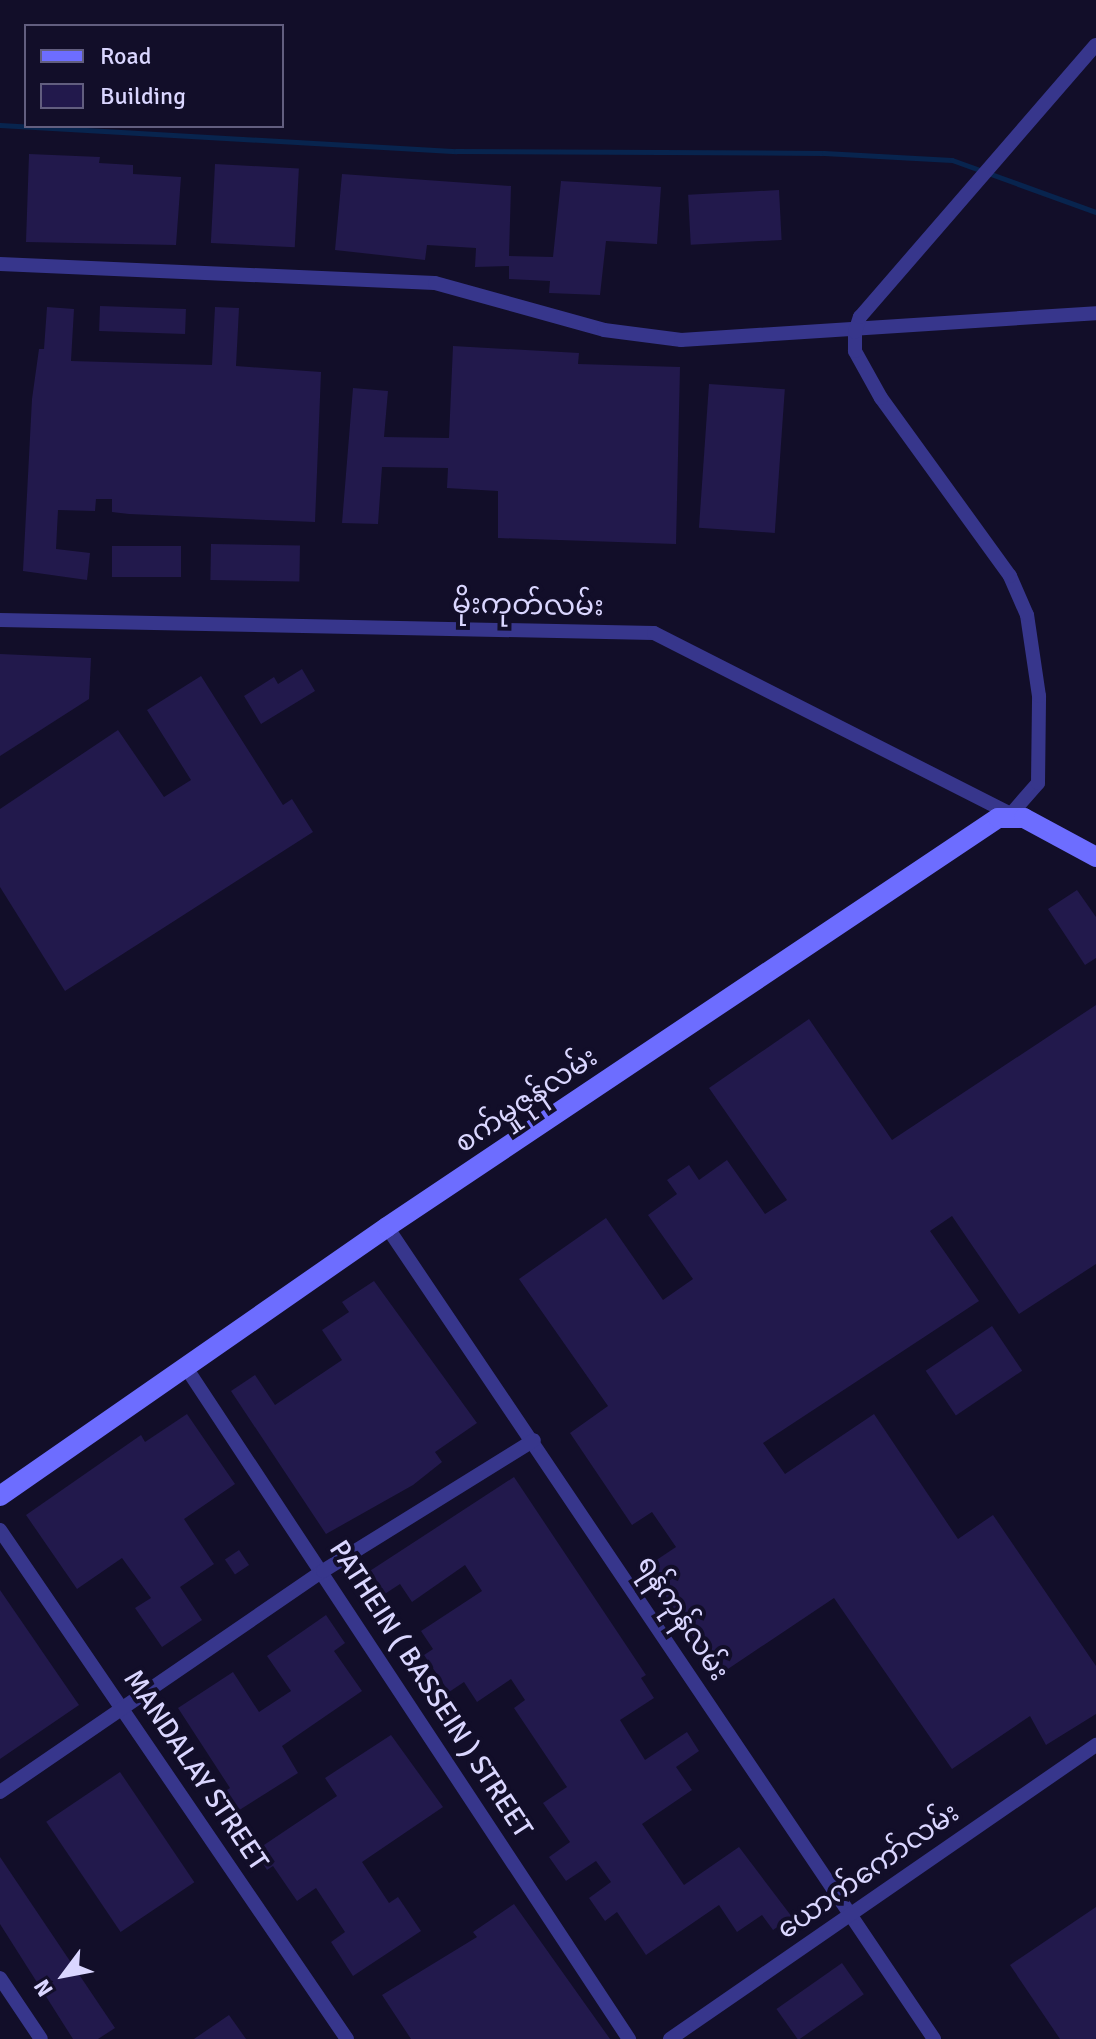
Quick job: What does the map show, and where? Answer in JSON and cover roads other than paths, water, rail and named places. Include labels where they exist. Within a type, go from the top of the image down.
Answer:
[{"type":"street","points":[[1096,45],[860,317],[855,332],[855,351],[881,398],[1010,576],[1027,615],[1039,696],[1038,783],[1011,814],[1096,857]]},
{"type":"street","points":[[0,264],[435,283],[604,330],[681,340],[855,332],[1096,313]]},
{"type":"street","name":"မိုးကုတ်လမ်း","points":[[0,620],[654,633],[1011,814]]},
{"type":"street","name":"စက်မှုဇုန်လမ်း","points":[[0,1496],[187,1369],[387,1227],[985,825],[1011,814]]},
{"type":"street","name":"ရန်ကုန်လမ်း","points":[[387,1227],[534,1440],[849,1917],[934,2039]]},
{"type":"street","name":"PATHEIN ( BASSEIN ) STREET","points":[[187,1369],[629,2039]]},
{"type":"street","points":[[0,1792],[323,1571],[534,1440]]},
{"type":"street","name":"MANDALAY STREET","points":[[0,1530],[347,2039]]},
{"type":"street","name":"ယောက်ကော်လမ်း","points":[[670,2039],[1096,1745]]},
{"type":"street","points":[[0,1978],[41,2039]]},
{"type":"waterway","points":[[0,125],[24,126]]},
{"type":"waterway","points":[[53,128],[456,151],[824,153],[952,160],[1096,212]]}]
